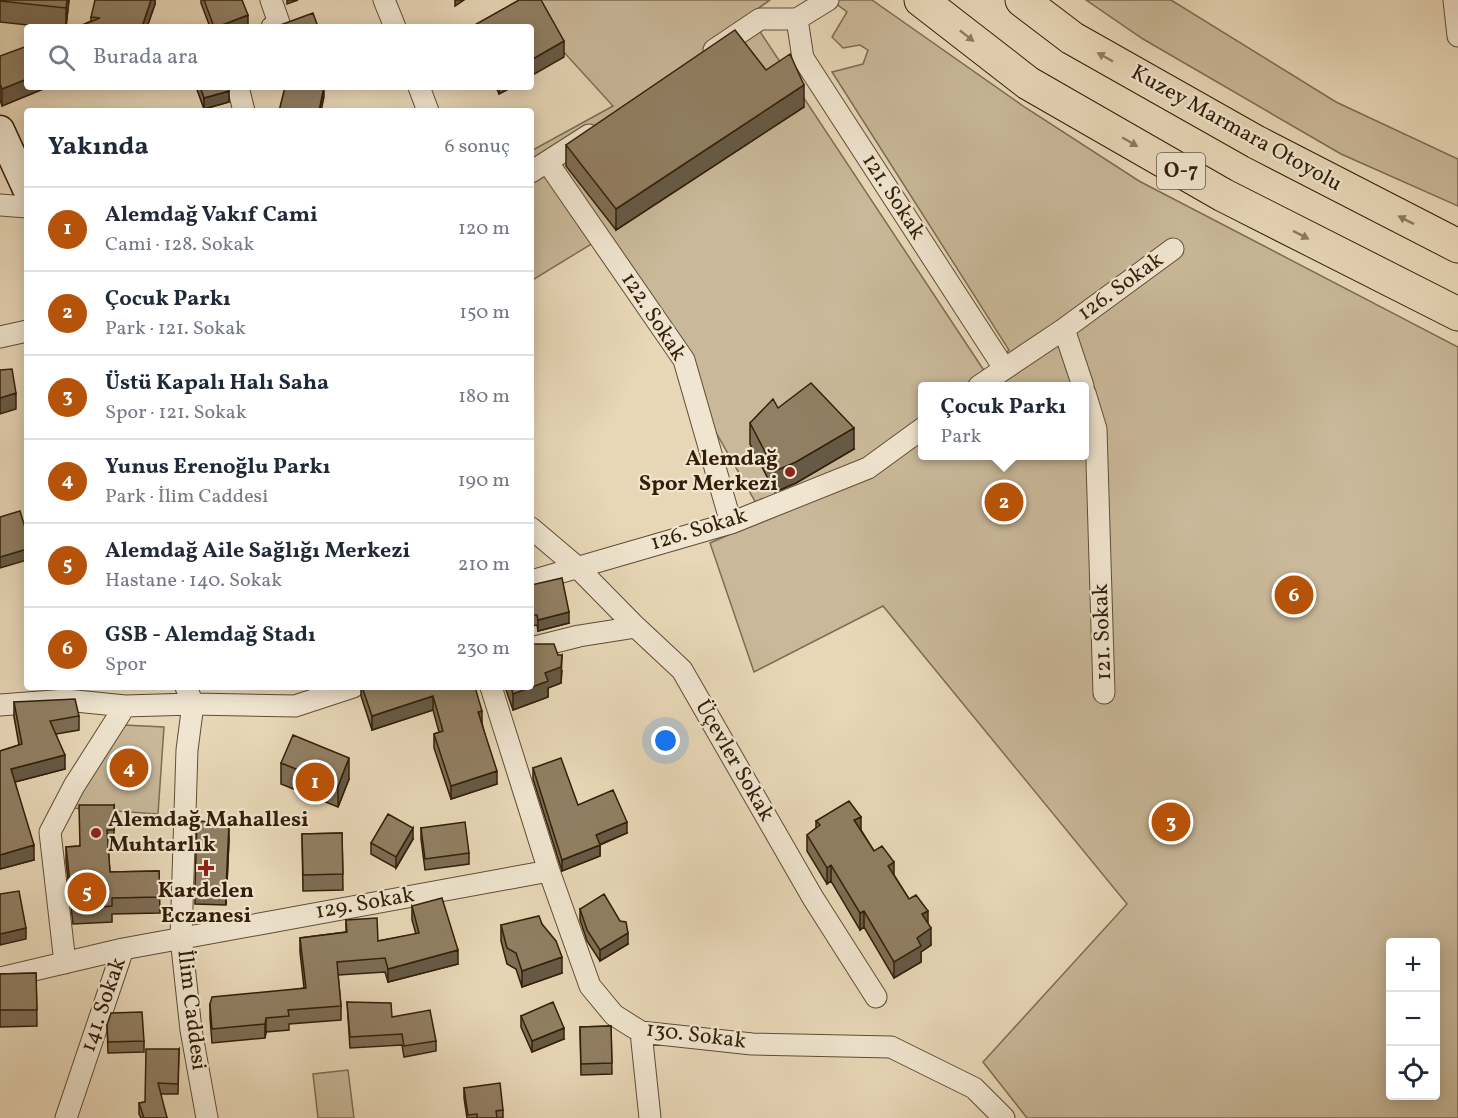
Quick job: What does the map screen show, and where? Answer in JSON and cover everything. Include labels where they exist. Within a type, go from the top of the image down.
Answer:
[{"type":"highway","name":"O-7","points":[[921,0],[1028,83],[1223,195],[1458,314]]},
{"type":"highway","name":"Kuzey Marmara Otoyolu","points":[[1022,0],[1072,38],[1256,142],[1458,246]]},
{"type":"street","points":[[271,0],[279,23],[277,24]]},
{"type":"street","points":[[384,0],[394,24]]},
{"type":"street","points":[[693,65],[760,19],[797,19],[828,0]]},
{"type":"street","points":[[1454,0],[1458,36]]},
{"type":"street","name":"121. Sokak","points":[[797,19],[803,58],[1004,368]]},
{"type":"street","points":[[239,90],[243,108]]},
{"type":"street","points":[[420,90],[427,108]]},
{"type":"street","points":[[540,167],[606,123]]},
{"type":"street","points":[[0,130],[24,182]]},
{"type":"street","name":"122. Sokak","points":[[540,167],[684,360],[731,523]]},
{"type":"street","points":[[0,205],[24,207]]},
{"type":"street","name":"126. Sokak","points":[[986,382],[1064,329],[1173,249]]},
{"type":"street","points":[[1064,329],[1081,382]]},
{"type":"street","points":[[0,337],[24,332]]},
{"type":"street","name":"121. Sokak","points":[[1089,406],[1096,429],[1104,693]]},
{"type":"street","name":"126. Sokak","points":[[534,580],[731,523],[868,468],[918,432]]},
{"type":"street","name":"Üçevler Sokak","points":[[534,531],[577,567],[682,670],[813,898],[876,997]]},
{"type":"street","points":[[534,647],[579,636],[636,627]]},
{"type":"street","points":[[0,705],[66,700],[124,706],[192,693],[295,706],[344,690]]},
{"type":"street","name":"130. Sokak","points":[[492,690],[549,871],[590,986],[614,1015],[641,1032],[752,1044],[891,1047],[974,1088],[1004,1118]]},
{"type":"street","name":"İlim Caddesi","points":[[192,693],[182,938],[191,1030],[207,1118]]},
{"type":"street","points":[[65,963],[50,832],[74,786],[124,706]]},
{"type":"street","name":"129. Sokak","points":[[182,938],[549,871]]},
{"type":"street","name":"141. Sokak","points":[[66,1118],[123,949],[182,938]]},
{"type":"street","points":[[0,978],[123,949]]},
{"type":"street","points":[[641,1032],[650,1118]]},
{"type":"shaded area","points":[[526,0],[770,0],[749,15],[985,372],[1009,350],[832,72],[863,64],[868,50],[860,45],[843,48],[832,37],[847,12],[831,0],[872,0],[1026,108],[1139,181],[1458,347],[1458,1118],[1027,1118],[983,1062],[1127,904],[883,606],[754,672],[710,543],[765,519],[672,355],[593,243],[534,279],[534,149],[613,106],[529,14]]},
{"type":"shaded area","points":[[1086,0],[1171,0],[1336,102],[1458,159],[1458,206],[1341,154],[1143,39]]},
{"type":"shaded area","points":[[124,725],[164,727],[158,814],[71,808]]},
{"type":"shaded area","points":[[348,1070],[354,1118],[318,1118],[313,1074]]},
{"type":"building","points":[[0,0],[67,0],[66,8]]},
{"type":"building","points":[[95,0],[151,0],[143,24],[85,24],[100,18],[91,17]]},
{"type":"building","points":[[204,0],[242,0],[248,15],[225,24],[213,24]]},
{"type":"building","points":[[519,0],[541,0],[564,41],[534,58],[534,24],[476,24]]},
{"type":"building","points":[[313,13],[317,24],[283,24]]},
{"type":"building","points":[[735,30],[766,70],[790,54],[804,85],[616,209],[566,145]]},
{"type":"building","points":[[24,47],[24,80],[2,89],[0,56]]},
{"type":"building","points":[[201,90],[229,90],[229,91],[204,98]]},
{"type":"building","points":[[284,90],[323,90],[320,108],[280,108]]},
{"type":"building","points":[[12,369],[16,393],[0,398],[0,370]]},
{"type":"building","points":[[811,383],[854,428],[796,462],[775,471],[750,423],[773,399],[778,408]]},
{"type":"building","points":[[20,511],[24,524],[24,550],[0,557],[0,517]]},
{"type":"building","points":[[562,578],[569,612],[538,620],[537,615],[534,615],[534,584]]},
{"type":"building","points":[[534,644],[554,644],[558,655],[562,655],[561,667],[545,673],[548,681],[534,686]]},
{"type":"building","points":[[363,690],[476,690],[482,711],[478,712],[497,771],[451,786],[434,734],[443,731],[433,696],[372,716]]},
{"type":"building","points":[[512,690],[524,690],[513,694]]},
{"type":"building","points":[[75,699],[79,716],[50,721],[65,755],[11,769],[34,845],[0,855],[0,751],[22,744],[14,702]]},
{"type":"building","points":[[293,735],[349,758],[338,786],[281,763]]},
{"type":"building","points":[[561,758],[578,805],[613,790],[627,822],[596,835],[600,845],[562,860],[533,768]]},
{"type":"building","points":[[849,801],[861,817],[854,820],[874,851],[882,846],[894,862],[888,866],[909,899],[916,895],[928,911],[922,914],[931,928],[917,938],[921,946],[894,962],[864,911],[860,913],[831,865],[827,868],[807,835],[820,825],[816,821]]},
{"type":"building","points":[[79,805],[114,805],[114,830],[107,830],[110,872],[159,871],[160,897],[112,898],[112,906],[73,909],[66,847],[80,846]]},
{"type":"building","points":[[388,814],[413,828],[396,857],[371,843]]},
{"type":"building","points":[[197,821],[229,823],[226,889],[195,888]]},
{"type":"building","points":[[465,822],[469,853],[425,859],[421,828]]},
{"type":"building","points":[[342,833],[343,874],[303,875],[302,834]]},
{"type":"building","points":[[19,891],[26,928],[0,934],[0,894]]},
{"type":"building","points":[[604,894],[620,921],[626,922],[628,933],[600,950],[587,930],[580,909]]},
{"type":"building","points":[[442,898],[458,950],[388,969],[385,958],[337,962],[341,1006],[288,1010],[289,1016],[266,1018],[265,1024],[212,1029],[210,1004],[212,997],[306,988],[300,938],[347,932],[346,920],[377,918],[378,941],[419,933],[412,906]]},
{"type":"building","points":[[539,916],[542,924],[556,941],[562,957],[522,971],[516,953],[507,948],[501,925]]},
{"type":"building","points":[[36,973],[37,1010],[0,1010],[0,974]]},
{"type":"building","points":[[347,1002],[391,1003],[392,1017],[430,1010],[436,1041],[404,1046],[402,1034],[350,1037]]},
{"type":"building","points":[[553,1002],[564,1028],[532,1041],[521,1016]]},
{"type":"building","points":[[142,1012],[144,1041],[108,1042],[107,1025],[111,1013]]},
{"type":"building","points":[[611,1026],[612,1063],[581,1064],[580,1027]]},
{"type":"building","points":[[146,1049],[179,1049],[178,1084],[158,1083],[167,1118],[144,1118],[139,1103],[145,1102]]},
{"type":"building","points":[[500,1083],[503,1110],[496,1111],[497,1118],[477,1118],[477,1114],[468,1115],[464,1088]]},
{"type":"place","name":"Alemdağ Spor Merkezi","points":[[790,472]]},
{"type":"place","name":"Çocuk Parkı","points":[[1004,502]]},
{"type":"place","name":"GSB - Alemdağ Stadı","points":[[1294,595]]},
{"type":"place","name":"Yunus Erenoğlu Parkı","points":[[129,768]]},
{"type":"place","name":"Alemdağ Vakıf Cami","points":[[315,782]]},
{"type":"place","name":"Üstü Kapalı Halı Saha","points":[[1171,822]]},
{"type":"place","name":"Alemdağ Mahallesi Muhtarlık","points":[[96,833]]},
{"type":"place","name":"Kardelen Eczanesi","points":[[206,868]]},
{"type":"place","name":"Alemdağ Aile Sağlığı Merkezi","points":[[87,892]]}]
